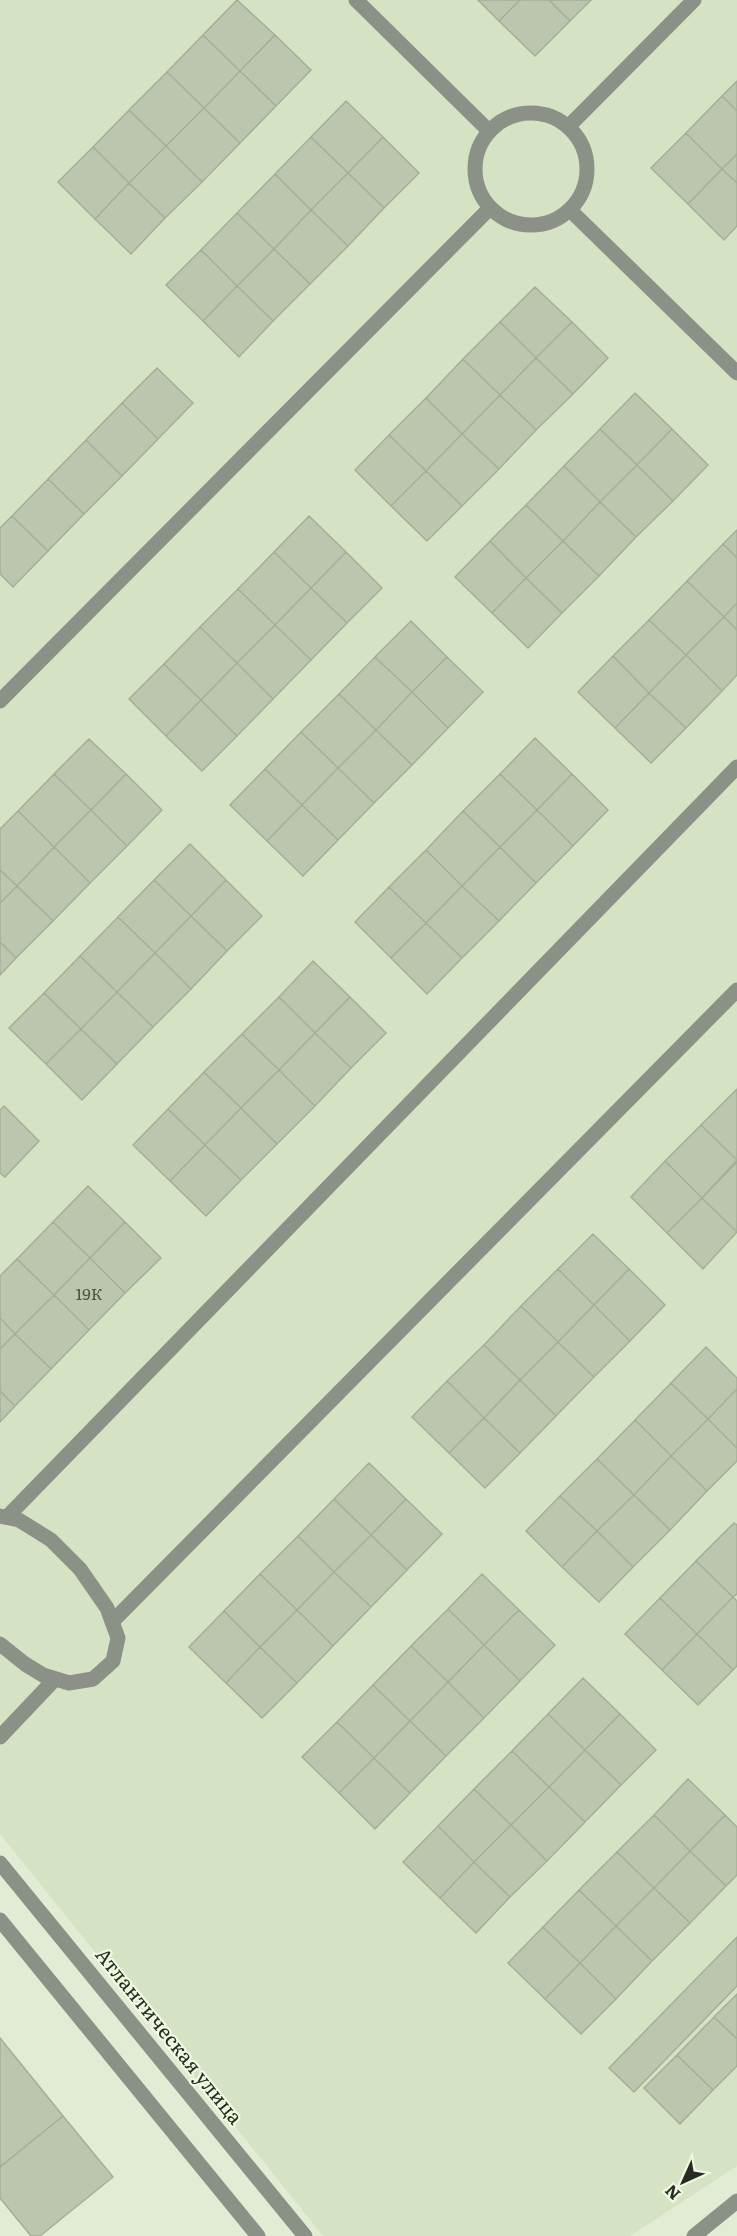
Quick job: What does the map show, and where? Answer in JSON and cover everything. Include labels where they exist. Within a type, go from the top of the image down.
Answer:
[{"type":"street","points":[[356,0],[489,130]]},
{"type":"street","points":[[568,127],[694,0]]},
{"type":"street","points":[[536,112],[562,121],[568,127],[581,141],[588,167],[583,194],[570,210],[565,215],[540,226],[512,224],[489,209],[476,185],[475,157],[489,130],[509,116],[536,112]]},
{"type":"street","points":[[0,701],[489,209]]},
{"type":"street","points":[[570,210],[737,373]]},
{"type":"street","points":[[3,1516],[737,767]]},
{"type":"street","points":[[112,1622],[737,990]]},
{"type":"street","points":[[0,1644],[43,1675],[69,1683],[93,1679],[112,1661],[118,1638],[107,1608],[80,1569],[51,1540],[19,1520],[3,1516]]},
{"type":"street","points":[[0,1737],[56,1679]]},
{"type":"street","name":"Атлантическая улица","points":[[0,1863],[304,2236]]},
{"type":"street","points":[[0,1920],[258,2236]]},
{"type":"street","points":[[694,2236],[737,2201]]},
{"type":"shaded area","points":[[0,0],[737,0],[737,2166],[630,2236],[323,2236],[0,1834]]},
{"type":"building","points":[[237,0],[275,35],[240,71],[203,35]]},
{"type":"building","points":[[478,0],[520,0],[499,21]]},
{"type":"building","points":[[520,0],[549,0],[570,21],[535,56],[499,21]]},
{"type":"building","points":[[549,0],[591,0],[570,21]]},
{"type":"building","points":[[203,35],[240,71],[204,108],[167,72]]},
{"type":"building","points":[[275,35],[311,70],[276,106],[240,71]]},
{"type":"building","points":[[240,71],[276,106],[240,143],[204,108]]},
{"type":"building","points":[[167,72],[204,108],[166,146],[129,110]]},
{"type":"building","points":[[737,81],[737,111],[722,96]]},
{"type":"building","points":[[722,96],[737,111],[737,154],[722,169],[686,133]]},
{"type":"building","points":[[346,101],[383,137],[348,173],[311,137]]},
{"type":"building","points":[[204,108],[240,143],[202,182],[166,146]]},
{"type":"building","points":[[129,110],[166,146],[129,183],[93,147]]},
{"type":"building","points":[[686,133],[722,169],[688,204],[651,168]]},
{"type":"building","points":[[311,137],[348,173],[311,210],[275,174]]},
{"type":"building","points":[[383,137],[419,173],[384,208],[348,173]]},
{"type":"building","points":[[166,146],[202,182],[165,218],[129,183]]},
{"type":"building","points":[[93,147],[129,183],[95,219],[58,182]]},
{"type":"building","points":[[737,154],[737,183],[722,169]]},
{"type":"building","points":[[722,169],[737,183],[737,226],[724,240],[688,204]]},
{"type":"building","points":[[348,173],[384,208],[348,246],[311,210]]},
{"type":"building","points":[[275,174],[311,210],[274,249],[237,213]]},
{"type":"building","points":[[129,183],[165,218],[131,254],[95,219]]},
{"type":"building","points":[[311,210],[348,246],[310,284],[274,249]]},
{"type":"building","points":[[237,213],[274,249],[237,286],[201,250]]},
{"type":"building","points":[[274,249],[310,284],[273,321],[237,286]]},
{"type":"building","points":[[201,250],[237,286],[203,321],[166,285]]},
{"type":"building","points":[[237,286],[273,321],[239,357],[203,321]]},
{"type":"building","points":[[535,287],[572,322],[536,358],[500,322]]},
{"type":"building","points":[[500,322],[536,358],[500,395],[463,359]]},
{"type":"building","points":[[572,322],[608,358],[573,394],[536,358]]},
{"type":"building","points":[[536,358],[573,394],[536,430],[500,395]]},
{"type":"building","points":[[463,359],[500,395],[462,434],[426,398]]},
{"type":"building","points":[[157,368],[193,403],[158,439],[122,403]]},
{"type":"building","points":[[635,393],[672,429],[637,465],[600,429]]},
{"type":"building","points":[[500,395],[536,430],[499,469],[462,434]]},
{"type":"building","points":[[426,398],[462,434],[426,471],[389,435]]},
{"type":"building","points":[[122,403],[158,439],[122,476],[86,440]]},
{"type":"building","points":[[600,429],[637,465],[600,502],[564,466]]},
{"type":"building","points":[[672,429],[708,465],[673,501],[637,465]]},
{"type":"building","points":[[462,434],[499,469],[462,506],[426,471]]},
{"type":"building","points":[[389,435],[426,471],[391,506],[355,470]]},
{"type":"building","points":[[86,440],[122,476],[84,514],[48,479]]},
{"type":"building","points":[[637,465],[673,501],[636,537],[600,502]]},
{"type":"building","points":[[564,466],[600,502],[563,541],[526,505]]},
{"type":"building","points":[[426,471],[462,506],[427,541],[391,506]]},
{"type":"building","points":[[48,479],[84,514],[48,551],[12,516]]},
{"type":"building","points":[[600,502],[636,537],[599,576],[563,541]]},
{"type":"building","points":[[526,505],[563,541],[526,578],[490,541]]},
{"type":"building","points":[[12,516],[48,551],[13,587],[0,574],[0,528]]},
{"type":"building","points":[[309,516],[346,552],[311,588],[274,552]]},
{"type":"building","points":[[737,530],[737,558],[723,544]]},
{"type":"building","points":[[490,541],[526,578],[492,613],[455,577]]},
{"type":"building","points":[[563,541],[599,576],[562,613],[526,578]]},
{"type":"building","points":[[723,544],[737,558],[737,603],[724,617],[687,581]]},
{"type":"building","points":[[274,552],[311,588],[275,625],[238,589]]},
{"type":"building","points":[[346,552],[382,588],[347,623],[311,588]]},
{"type":"building","points":[[526,578],[562,613],[528,648],[492,613]]},
{"type":"building","points":[[687,581],[724,617],[686,655],[649,620]]},
{"type":"building","points":[[311,588],[347,623],[311,660],[275,625]]},
{"type":"building","points":[[238,589],[275,625],[237,663],[200,627]]},
{"type":"building","points":[[737,603],[737,630],[724,617]]},
{"type":"building","points":[[724,617],[737,630],[737,675],[722,691],[686,655]]},
{"type":"building","points":[[649,620],[686,655],[649,693],[613,656]]},
{"type":"building","points":[[411,621],[447,657],[412,692],[375,657]]},
{"type":"building","points":[[275,625],[311,660],[273,699],[237,663]]},
{"type":"building","points":[[200,627],[237,663],[201,700],[164,664]]},
{"type":"building","points":[[686,655],[722,691],[686,728],[649,693]]},
{"type":"building","points":[[613,656],[649,693],[615,728],[578,692]]},
{"type":"building","points":[[375,657],[412,692],[376,730],[339,694]]},
{"type":"building","points":[[447,657],[483,692],[448,728],[412,692]]},
{"type":"building","points":[[237,663],[273,699],[237,736],[201,700]]},
{"type":"building","points":[[164,664],[201,700],[166,736],[129,699]]},
{"type":"building","points":[[412,692],[448,728],[412,765],[376,730]]},
{"type":"building","points":[[649,693],[686,728],[651,763],[615,728]]},
{"type":"building","points":[[339,694],[376,730],[338,768],[301,732]]},
{"type":"building","points":[[201,700],[237,736],[202,771],[166,736]]},
{"type":"building","points":[[376,730],[412,765],[374,803],[338,768]]},
{"type":"building","points":[[301,732],[338,768],[302,805],[265,769]]},
{"type":"building","points":[[535,738],[572,774],[537,810],[500,774]]},
{"type":"building","points":[[89,739],[126,774],[91,810],[54,774]]},
{"type":"building","points":[[338,768],[374,803],[338,840],[302,805]]},
{"type":"building","points":[[265,769],[302,805],[267,841],[230,805]]},
{"type":"building","points":[[54,774],[91,810],[54,847],[18,811]]},
{"type":"building","points":[[126,774],[162,810],[127,846],[91,810]]},
{"type":"building","points":[[500,774],[537,810],[500,847],[463,811]]},
{"type":"building","points":[[572,774],[608,810],[573,846],[537,810]]},
{"type":"building","points":[[302,805],[338,840],[303,876],[267,841]]},
{"type":"building","points":[[91,810],[127,846],[90,883],[54,847]]},
{"type":"building","points":[[537,810],[573,846],[536,883],[500,847]]},
{"type":"building","points":[[18,811],[54,847],[17,886],[0,870],[0,829]]},
{"type":"building","points":[[463,811],[500,847],[462,886],[426,850]]},
{"type":"building","points":[[190,844],[226,880],[191,916],[154,880]]},
{"type":"building","points":[[54,847],[90,883],[53,921],[17,886]]},
{"type":"building","points":[[500,847],[536,883],[499,921],[462,886]]},
{"type":"building","points":[[426,850],[462,886],[426,923],[389,887]]},
{"type":"building","points":[[0,870],[17,886],[0,903]]},
{"type":"building","points":[[154,880],[191,916],[155,953],[118,917]]},
{"type":"building","points":[[226,880],[262,916],[227,951],[191,916]]},
{"type":"building","points":[[17,886],[53,921],[16,958],[0,942],[0,903]]},
{"type":"building","points":[[462,886],[499,921],[462,958],[426,923]]},
{"type":"building","points":[[389,887],[426,923],[391,958],[355,922]]},
{"type":"building","points":[[191,916],[227,951],[191,989],[155,953]]},
{"type":"building","points":[[118,917],[155,953],[117,992],[80,956]]},
{"type":"building","points":[[426,923],[462,958],[427,994],[391,958]]},
{"type":"building","points":[[0,942],[16,958],[0,975]]},
{"type":"building","points":[[155,953],[191,989],[153,1027],[117,992]]},
{"type":"building","points":[[80,956],[117,992],[81,1029],[44,993]]},
{"type":"building","points":[[313,961],[350,997],[315,1033],[279,997]]},
{"type":"building","points":[[117,992],[153,1027],[117,1064],[81,1029]]},
{"type":"building","points":[[44,993],[81,1029],[46,1064],[9,1028]]},
{"type":"building","points":[[279,997],[315,1033],[279,1070],[242,1034]]},
{"type":"building","points":[[350,997],[386,1033],[351,1068],[315,1033]]},
{"type":"building","points":[[81,1029],[117,1064],[82,1100],[46,1064]]},
{"type":"building","points":[[315,1033],[351,1068],[315,1106],[279,1070]]},
{"type":"building","points":[[242,1034],[279,1070],[241,1108],[204,1072]]},
{"type":"building","points":[[279,1070],[315,1106],[277,1144],[241,1108]]},
{"type":"building","points":[[204,1072],[241,1108],[205,1145],[168,1109]]},
{"type":"building","points":[[737,1089],[737,1160],[701,1125]]},
{"type":"building","points":[[4,1106],[39,1141],[5,1177],[0,1173],[0,1110]]},
{"type":"building","points":[[241,1108],[277,1144],[241,1180],[205,1145]]},
{"type":"building","points":[[168,1109],[205,1145],[170,1181],[133,1145]]},
{"type":"building","points":[[701,1125],[737,1160],[702,1198],[665,1161]]},
{"type":"building","points":[[205,1145],[241,1180],[206,1216],[170,1181]]},
{"type":"building","points":[[665,1161],[702,1198],[667,1233],[631,1197]]},
{"type":"building","points":[[737,1162],[737,1232],[702,1198]]},
{"type":"building","points":[[88,1186],[125,1222],[90,1258],[53,1222]]},
{"type":"building","points":[[702,1198],[737,1232],[703,1269],[667,1233]]},
{"type":"building","points":[[53,1222],[90,1258],[54,1295],[17,1259]]},
{"type":"building","points":[[125,1222],[161,1258],[125,1293],[90,1258]]},
{"type":"building","points":[[593,1234],[629,1269],[594,1305],[558,1269]]},
{"type":"building","points":[[90,1258],[125,1293],[89,1330],[54,1295]]},
{"type":"building","points":[[17,1259],[54,1295],[15,1334],[0,1318],[0,1276]]},
{"type":"building","points":[[558,1269],[594,1305],[558,1342],[521,1306]]},
{"type":"building","points":[[629,1269],[665,1305],[630,1341],[594,1305]]},
{"type":"building","points":[[54,1295],[89,1330],[51,1369],[15,1334]]},
{"type":"building","points":[[594,1305],[630,1341],[594,1377],[558,1342]]},
{"type":"building","points":[[521,1306],[558,1342],[520,1380],[484,1345]]},
{"type":"building","points":[[0,1318],[15,1334],[0,1349]]},
{"type":"building","points":[[15,1334],[51,1369],[15,1406],[0,1391],[0,1349]]},
{"type":"building","points":[[558,1342],[594,1377],[556,1416],[520,1380]]},
{"type":"building","points":[[484,1345],[520,1380],[484,1418],[447,1381]]},
{"type":"building","points":[[706,1347],[737,1378],[737,1389],[708,1419],[671,1383]]},
{"type":"building","points":[[520,1380],[556,1416],[520,1453],[484,1418]]},
{"type":"building","points":[[447,1381],[484,1418],[449,1453],[412,1417]]},
{"type":"building","points":[[671,1383],[708,1419],[671,1456],[635,1420]]},
{"type":"building","points":[[737,1389],[737,1448],[708,1419]]},
{"type":"building","points":[[0,1391],[15,1406],[0,1422]]},
{"type":"building","points":[[484,1418],[520,1453],[485,1488],[449,1453]]},
{"type":"building","points":[[708,1419],[737,1448],[737,1461],[707,1491],[671,1456]]},
{"type":"building","points":[[635,1420],[671,1456],[634,1495],[597,1459]]},
{"type":"building","points":[[671,1456],[707,1491],[670,1530],[634,1495]]},
{"type":"building","points":[[597,1459],[634,1495],[597,1531],[560,1496]]},
{"type":"building","points":[[369,1463],[406,1499],[371,1535],[334,1499]]},
{"type":"building","points":[[634,1495],[670,1530],[633,1567],[597,1531]]},
{"type":"building","points":[[560,1496],[597,1531],[562,1567],[526,1531]]},
{"type":"building","points":[[334,1499],[371,1535],[334,1572],[298,1536]]},
{"type":"building","points":[[406,1499],[442,1534],[407,1570],[371,1535]]},
{"type":"building","points":[[734,1523],[737,1525],[737,1594],[733,1597],[696,1561]]},
{"type":"building","points":[[597,1531],[633,1567],[599,1602],[562,1567]]},
{"type":"building","points":[[371,1535],[407,1570],[371,1607],[334,1572]]},
{"type":"building","points":[[298,1536],[334,1572],[297,1610],[260,1574]]},
{"type":"building","points":[[696,1561],[733,1597],[697,1634],[660,1598]]},
{"type":"building","points":[[334,1572],[371,1607],[333,1646],[297,1610]]},
{"type":"building","points":[[260,1574],[297,1610],[260,1647],[224,1611]]},
{"type":"building","points":[[482,1574],[519,1610],[484,1645],[448,1609]]},
{"type":"building","points":[[733,1597],[737,1601],[737,1666],[733,1670],[697,1634]]},
{"type":"building","points":[[660,1598],[697,1634],[662,1670],[625,1634]]},
{"type":"building","points":[[448,1609],[484,1645],[448,1682],[411,1646]]},
{"type":"building","points":[[297,1610],[333,1646],[297,1683],[260,1647]]},
{"type":"building","points":[[519,1610],[555,1645],[520,1681],[484,1645]]},
{"type":"building","points":[[224,1611],[260,1647],[226,1683],[189,1647]]},
{"type":"building","points":[[697,1634],[733,1670],[698,1705],[662,1670]]},
{"type":"building","points":[[484,1645],[520,1681],[484,1718],[448,1682]]},
{"type":"building","points":[[411,1646],[448,1682],[410,1721],[373,1685]]},
{"type":"building","points":[[260,1647],[297,1683],[262,1718],[226,1683]]},
{"type":"building","points":[[583,1678],[620,1714],[585,1750],[548,1714]]},
{"type":"building","points":[[448,1682],[484,1718],[446,1756],[410,1721]]},
{"type":"building","points":[[373,1685],[410,1721],[374,1758],[337,1722]]},
{"type":"building","points":[[548,1714],[585,1750],[549,1787],[512,1751]]},
{"type":"building","points":[[620,1714],[656,1750],[621,1785],[585,1750]]},
{"type":"building","points":[[410,1721],[446,1756],[410,1793],[374,1758]]},
{"type":"building","points":[[337,1722],[374,1758],[339,1793],[302,1757]]},
{"type":"building","points":[[585,1750],[621,1785],[585,1822],[549,1787]]},
{"type":"building","points":[[512,1751],[549,1787],[511,1825],[474,1789]]},
{"type":"building","points":[[374,1758],[410,1793],[375,1829],[339,1793]]},
{"type":"building","points":[[688,1779],[725,1815],[690,1851],[654,1815]]},
{"type":"building","points":[[549,1787],[585,1822],[547,1861],[511,1825]]},
{"type":"building","points":[[474,1789],[511,1825],[474,1862],[438,1826]]},
{"type":"building","points":[[654,1815],[690,1851],[654,1888],[617,1852]]},
{"type":"building","points":[[725,1815],[737,1827],[737,1875],[726,1886],[690,1851]]},
{"type":"building","points":[[511,1825],[547,1861],[510,1897],[474,1862]]},
{"type":"building","points":[[438,1826],[474,1862],[440,1898],[403,1862]]},
{"type":"building","points":[[690,1851],[726,1886],[690,1923],[654,1888]]},
{"type":"building","points":[[617,1852],[654,1888],[616,1926],[579,1890]]},
{"type":"building","points":[[474,1862],[510,1897],[476,1933],[440,1898]]},
{"type":"building","points":[[654,1888],[690,1923],[652,1961],[616,1926]]},
{"type":"building","points":[[579,1890],[616,1926],[580,1963],[543,1927]]},
{"type":"building","points":[[616,1926],[652,1961],[616,1999],[580,1963]]},
{"type":"building","points":[[543,1927],[580,1963],[545,1999],[508,1963]]},
{"type":"building","points":[[737,1937],[737,1986],[634,2092],[609,2068]]},
{"type":"building","points":[[580,1963],[616,1999],[581,2034],[545,1999]]},
{"type":"building","points":[[737,1994],[737,2039],[714,2017]]},
{"type":"building","points":[[714,2017],[737,2039],[737,2066],[713,2090],[677,2055]]},
{"type":"building","points":[[0,2038],[63,2116],[0,2167]]},
{"type":"building","points":[[677,2055],[713,2090],[680,2124],[644,2088]]},
{"type":"building","points":[[63,2116],[113,2177],[40,2236],[31,2236],[0,2198],[0,2167]]}]
